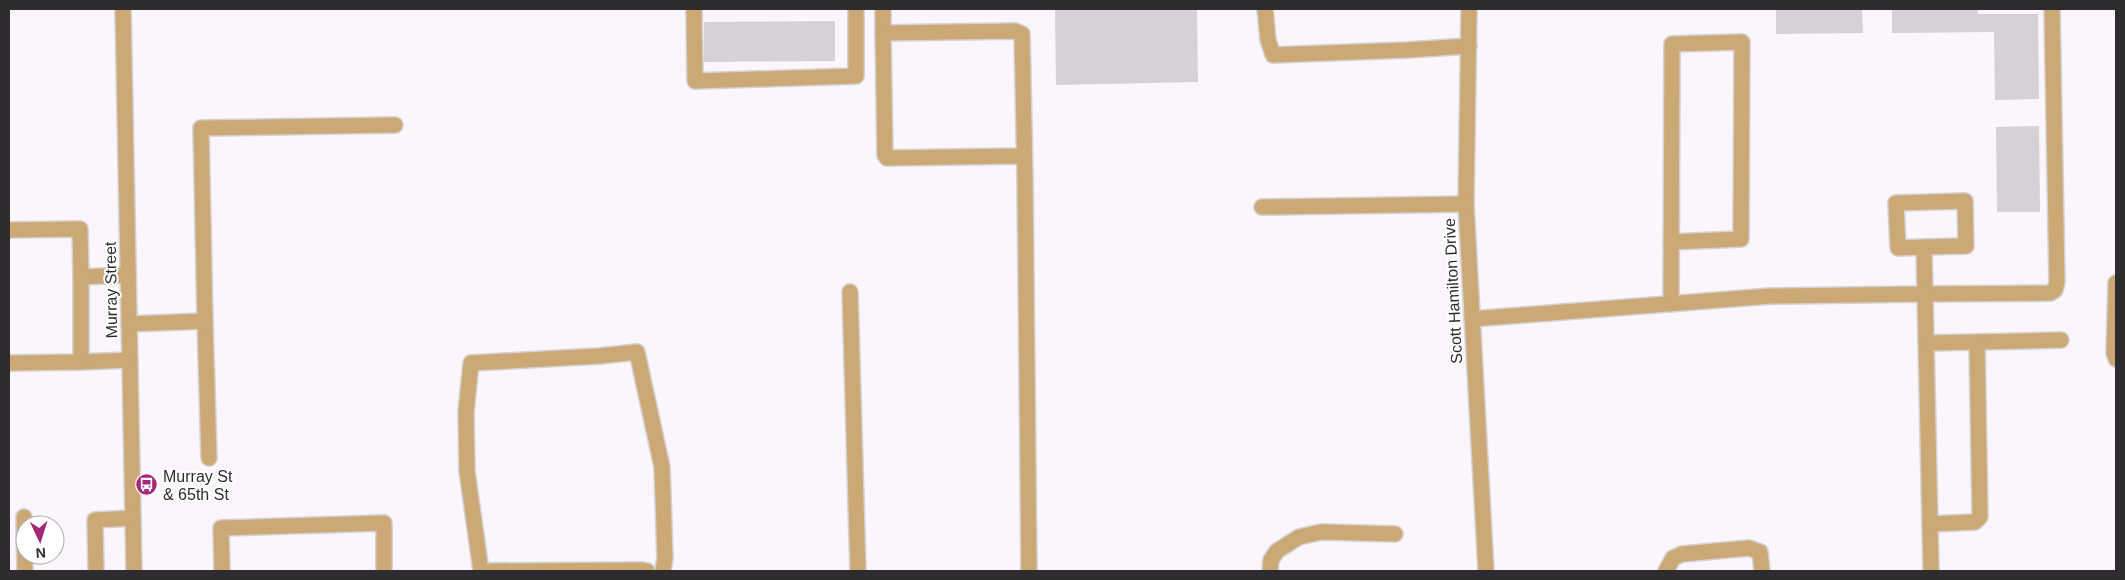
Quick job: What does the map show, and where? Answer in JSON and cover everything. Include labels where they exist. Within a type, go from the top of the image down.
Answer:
[{"type":"street","name":"Murray Street","points":[[123,9],[134,571]]},
{"type":"street","points":[[694,9],[695,81],[856,76],[856,9]]},
{"type":"street","points":[[883,9],[887,158],[1024,156]]},
{"type":"street","points":[[1265,9],[1268,40],[1273,55],[1469,46]]},
{"type":"street","name":"Scott Hamilton Drive","points":[[1469,9],[1466,204],[1486,571]]},
{"type":"street","points":[[1472,319],[1771,296],[2050,294],[2055,290],[2057,282],[2052,9]]},
{"type":"street","points":[[883,33],[1019,31],[1022,34],[1029,571]]},
{"type":"street","points":[[1671,242],[1740,239],[1742,42],[1672,44],[1671,242],[1671,304]]},
{"type":"street","points":[[209,458],[201,128],[396,125]]},
{"type":"street","points":[[1965,201],[1966,246],[1924,247],[1898,248],[1896,204],[1965,201]]},
{"type":"street","points":[[1262,207],[1466,204]]},
{"type":"street","points":[[9,230],[80,229],[81,362]]},
{"type":"street","points":[[1924,247],[1931,571]]},
{"type":"street","points":[[81,277],[128,275]]},
{"type":"street","points":[[2116,283],[2114,353],[2116,359]]},
{"type":"street","points":[[850,292],[858,571]]},
{"type":"street","points":[[129,324],[205,321]]},
{"type":"street","points":[[1926,343],[2061,340]]},
{"type":"street","points":[[1930,524],[1976,522],[1980,517],[1977,342]]},
{"type":"street","points":[[481,571],[467,471],[466,412],[471,363],[637,352],[662,467],[666,558],[663,571]]},
{"type":"street","points":[[9,363],[130,360]]},
{"type":"street","points":[[96,571],[95,520],[133,518]]},
{"type":"street","points":[[222,571],[221,528],[384,523],[384,571]]},
{"type":"street","points":[[1270,571],[1270,560],[1277,551],[1299,537],[1321,532],[1395,534]]},
{"type":"street","points":[[1666,571],[1673,558],[1682,554],[1749,548],[1760,552],[1762,571]]},
{"type":"street","points":[[490,571],[647,571]]},
{"type":"building","points":[[1055,9],[1197,9],[1198,82],[1056,85]]},
{"type":"building","points":[[1776,9],[1862,9],[1863,33],[1776,34]]},
{"type":"building","points":[[1892,9],[1978,9],[1978,14],[2038,14],[2039,99],[1995,100],[1994,32],[1892,33]]},
{"type":"building","points":[[835,21],[835,61],[704,62],[704,22]]},
{"type":"building","points":[[2039,126],[2040,212],[1997,212],[1996,127]]},
{"type":"place","name":"Murray St & 65th St","points":[[147,485]]}]
